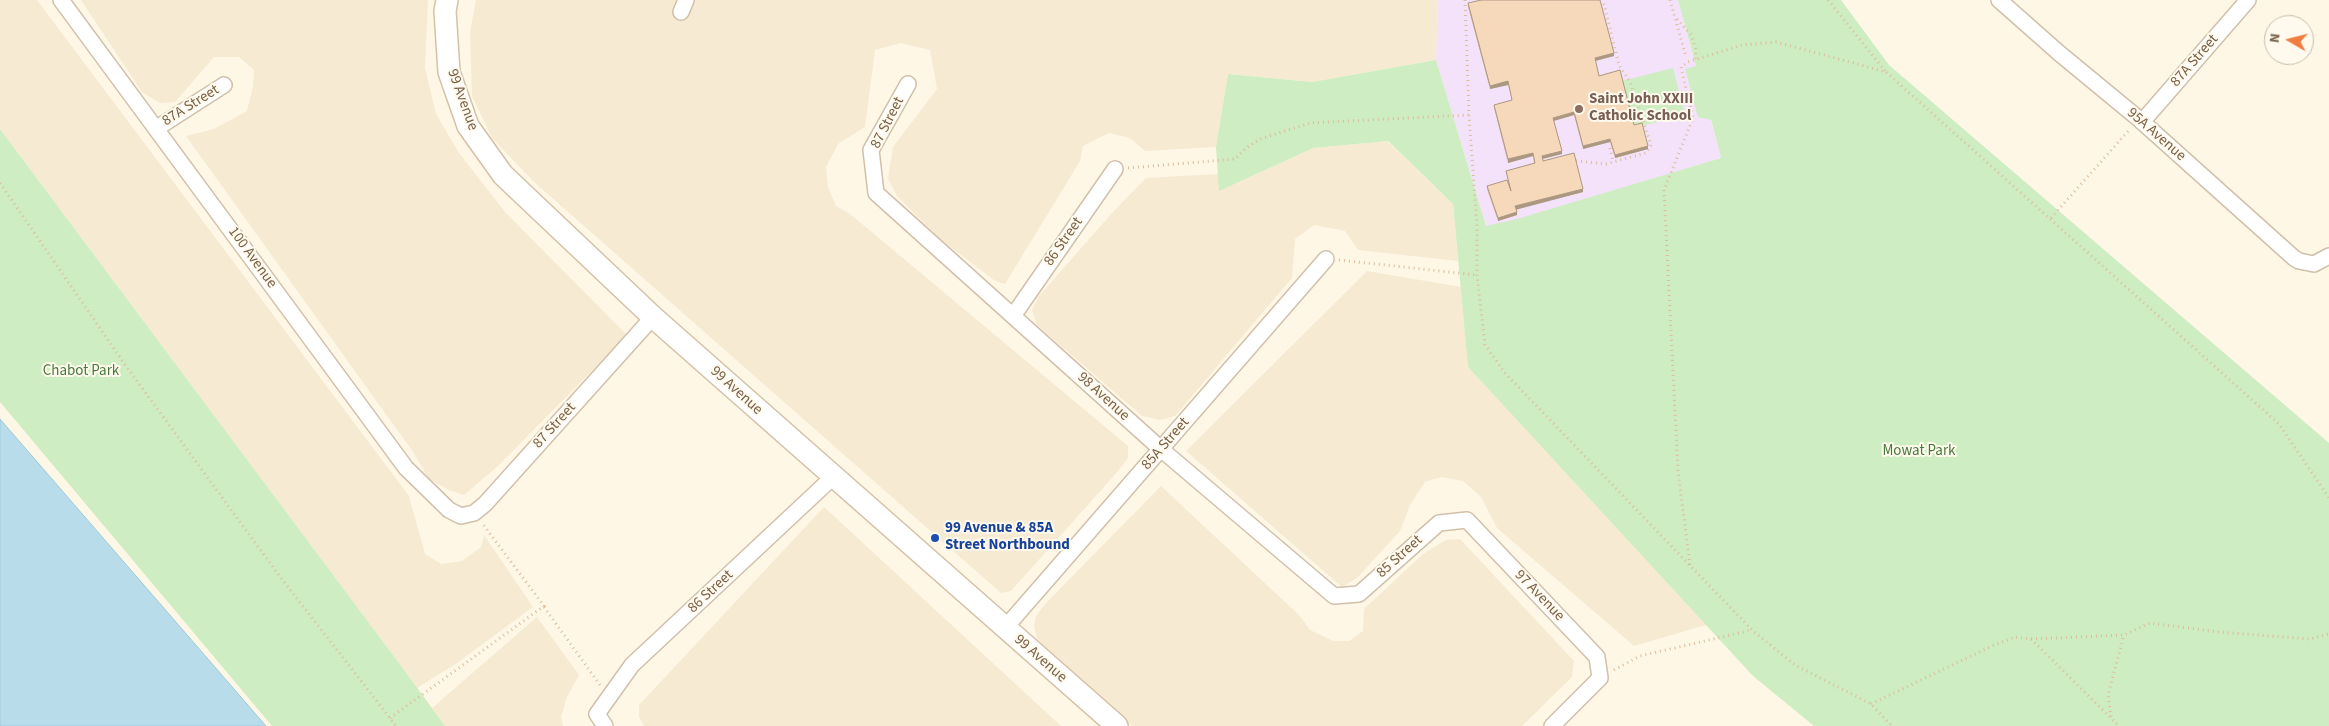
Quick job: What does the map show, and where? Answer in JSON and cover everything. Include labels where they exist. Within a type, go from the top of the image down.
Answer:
[{"type":"street","name":"100 Avenue","points":[[61,0],[406,468],[449,510],[461,516],[474,513]]},
{"type":"street","name":"99 Avenue","points":[[448,0],[445,11],[449,72],[468,126],[503,175],[653,317],[1117,726]]},
{"type":"street","name":"95A Avenue","points":[[1999,0],[2140,120],[2299,262],[2314,264],[2329,256]]},
{"type":"street","name":"87A Street","points":[[2140,120],[2248,0]]},
{"type":"street","name":"87 Street","points":[[876,193],[871,150],[908,84]]},
{"type":"street","name":"87A Street","points":[[157,128],[224,85]]},
{"type":"street","name":"86 Street","points":[[1014,316],[1115,169]]},
{"type":"street","name":"98 Avenue","points":[[876,193],[1162,450],[1334,596]]},
{"type":"street","name":"85A Street","points":[[1004,628],[1162,450],[1326,259]]},
{"type":"street","name":"87 Street","points":[[474,513],[653,317]]},
{"type":"street","name":"86 Street","points":[[601,720],[609,698],[632,665],[833,477]]},
{"type":"street","name":"85 Street","points":[[1334,596],[1359,594],[1439,522],[1467,520]]},
{"type":"street","name":"97 Avenue","points":[[1467,520],[1597,657],[1600,678]]},
{"type":"street","points":[[1552,726],[1600,678]]},
{"type":"path","points":[[1465,0],[1469,115],[1477,227],[1477,275],[1485,345],[1504,372],[1752,630],[1795,665],[1872,704],[1892,726]]},
{"type":"path","points":[[1576,161],[1606,164],[1646,153],[1651,145],[1630,82],[1620,65],[1603,0]]},
{"type":"path","points":[[1670,0],[1686,57]]},
{"type":"path","points":[[1828,0],[1886,72],[2279,424],[2329,498]]},
{"type":"path","points":[[1674,13],[1691,35],[1696,49],[1696,60]]},
{"type":"path","points":[[1690,565],[1678,472],[1664,190],[1693,118],[1681,67],[1742,45],[1776,42],[1886,72]]},
{"type":"path","points":[[1115,169],[1235,159],[1246,148],[1260,139],[1310,123],[1469,115]]},
{"type":"path","points":[[2051,218],[2140,120]]},
{"type":"path","points":[[1610,148],[1613,162]]},
{"type":"path","points":[[0,183],[150,398],[278,574],[396,726]]},
{"type":"path","points":[[1326,259],[1477,275]]},
{"type":"path","points":[[474,513],[544,606],[609,698]]},
{"type":"path","points":[[390,718],[544,606]]},
{"type":"path","points":[[1872,704],[1992,646],[2015,637],[2124,635],[2150,623],[2218,632],[2310,639],[2329,634]]},
{"type":"path","points":[[1600,678],[1640,656],[1752,630]]},
{"type":"path","points":[[2111,717],[2108,694],[2124,635]]},
{"type":"path","points":[[2031,638],[2119,726]]},
{"type":"shaded area","points":[[0,0],[37,0],[409,496],[425,554],[441,564],[462,561],[481,547],[484,535],[533,607],[457,663],[417,688],[0,129]]},
{"type":"shaded area","points":[[81,0],[428,0],[425,68],[436,114],[459,153],[505,212],[627,335],[498,466],[464,495],[449,490],[429,479],[413,452],[186,136],[214,129],[247,111],[253,86],[254,70],[239,57],[214,57],[175,102],[160,103],[142,92]]},
{"type":"shaded area","points":[[476,0],[1438,0],[1436,60],[1312,82],[1228,74],[1216,147],[1145,151],[1130,138],[1109,133],[1083,146],[1080,161],[1005,284],[995,281],[939,238],[897,196],[888,179],[893,147],[937,89],[930,50],[901,43],[875,50],[865,127],[838,144],[826,167],[828,187],[836,206],[849,213],[1128,446],[1128,458],[1119,470],[1011,591],[1001,593],[534,182],[492,138],[472,96],[470,32]]},
{"type":"shaded area","name":"Saint John XXIII Catholic School","points":[[1438,0],[1678,0],[1721,158],[1487,229],[1436,60]]},
{"type":"shaded area","points":[[1387,141],[1453,204],[1458,261],[1358,250],[1345,231],[1314,225],[1295,239],[1292,278],[1175,416],[1160,420],[1142,416],[1037,325],[1032,310],[1039,296],[1112,213],[1146,178],[1218,174],[1220,190],[1313,148]]},
{"type":"shaded area","points":[[1367,271],[1461,287],[1468,367],[1706,625],[1634,646],[1497,528],[1481,497],[1463,481],[1441,477],[1425,482],[1410,505],[1400,531],[1357,578],[1342,587],[1186,451]]},
{"type":"shaded area","points":[[1161,486],[1300,616],[1310,630],[1333,641],[1349,641],[1363,631],[1364,609],[1423,554],[1446,540],[1460,539],[1574,661],[1572,677],[1522,726],[1133,726],[1039,645],[1034,627],[1036,616],[1045,604]]},
{"type":"shaded area","points":[[824,507],[1061,726],[644,726],[639,717],[639,705]]},
{"type":"shaded area","points":[[537,617],[579,675],[567,697],[561,717],[563,726],[445,726],[432,708]]},
{"type":"green space","name":"Mowat Park","points":[[1678,0],[1841,0],[1889,65],[2329,443],[2329,726],[1814,726],[1753,676],[1468,367],[1453,204],[1388,141],[1313,148],[1219,191],[1216,147],[1228,74],[1312,82],[1436,60],[1486,226],[1517,219],[1721,158],[1711,120],[1698,117],[1685,69],[1696,66]]},
{"type":"green space","points":[[1673,68],[1685,115],[1634,128],[1622,81]]},
{"type":"green space","name":"Chabot Park","points":[[0,129],[445,726],[272,726],[0,402]]},
{"type":"water","points":[[0,419],[266,726],[0,726]]},
{"type":"building","name":"Saint John XXIII Catholic School","points":[[1481,0],[1600,0],[1614,53],[1595,58],[1599,76],[1620,70],[1634,125],[1642,123],[1648,146],[1615,155],[1610,139],[1583,146],[1574,112],[1553,118],[1562,151],[1542,156],[1543,161],[1574,153],[1583,189],[1515,206],[1517,212],[1498,218],[1487,186],[1507,180],[1511,191],[1506,171],[1535,163],[1533,153],[1508,159],[1494,105],[1512,100],[1508,81],[1490,86],[1468,3]]},
{"type":"place","name":"Saint John XXIII Catholic School","points":[[1579,109]]},
{"type":"place","name":"99 Avenue & 85A Street Northbound","points":[[935,538]]}]
